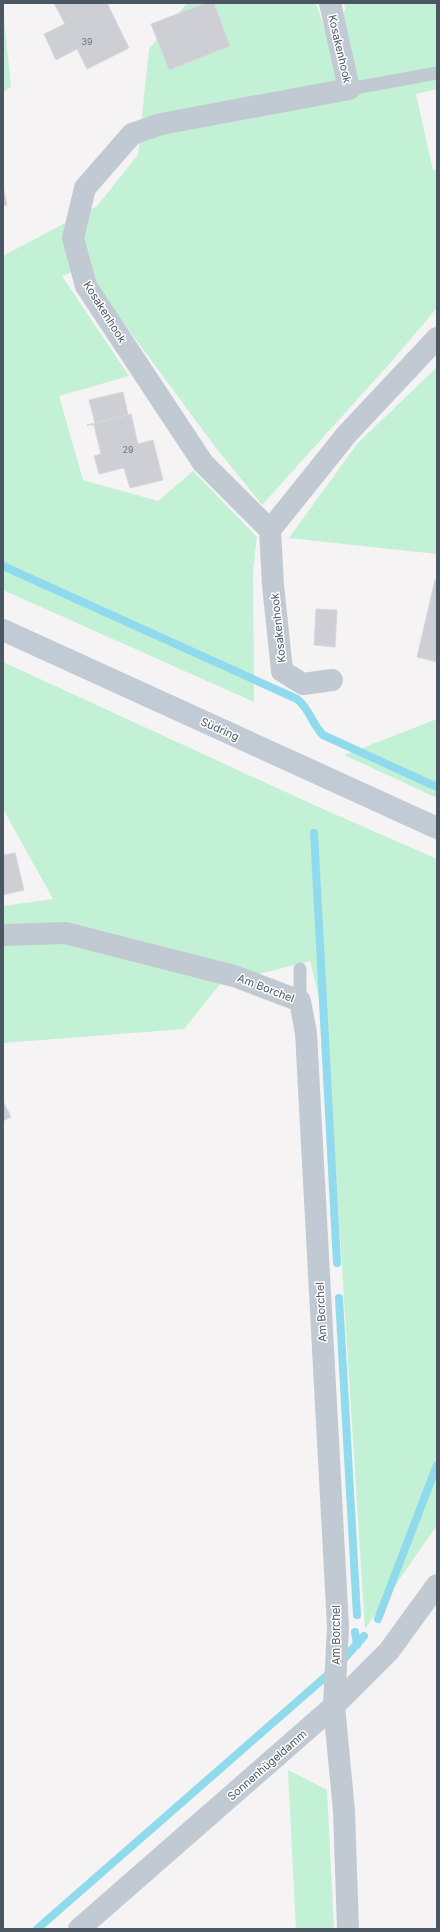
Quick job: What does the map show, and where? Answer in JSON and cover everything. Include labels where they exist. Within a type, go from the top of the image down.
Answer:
[{"type":"main road","name":"Südring","points":[[3,630],[437,828]]},
{"type":"street","name":"Kosakenhook","points":[[330,3],[349,89],[161,124],[132,134],[85,188],[73,238],[86,286],[203,463],[270,530],[273,585],[282,671],[303,684],[332,680]]},
{"type":"street","points":[[270,530],[347,434],[437,338]]},
{"type":"street","name":"Am Borchel","points":[[3,935],[20,933],[65,933],[79,936],[234,976],[300,1001],[306,1033],[338,1627],[334,1706],[344,1811],[348,1929]]},
{"type":"street","name":"Sonnenhügeldamm","points":[[80,1929],[334,1706],[389,1651],[437,1585]]},
{"type":"lane","points":[[349,89],[437,73]]},
{"type":"lane","points":[[300,969],[300,1001]]},
{"type":"green space","points":[[187,3],[316,3],[327,37],[346,9],[343,3],[437,3],[437,89],[416,94],[433,170],[437,169],[437,308],[391,362],[262,505],[216,448],[83,268],[62,276],[129,376],[59,396],[83,480],[158,501],[193,471],[257,537],[253,569],[254,702],[3,590],[3,256],[97,206],[138,155],[149,49]]},
{"type":"green space","points":[[3,8],[11,87],[3,92]]},
{"type":"green space","points":[[437,367],[437,554],[289,538],[357,444]]},
{"type":"green space","points":[[3,662],[316,806],[437,859],[437,1525],[365,1629],[327,1031],[310,961],[220,984],[184,1029],[3,1043],[3,906],[53,899],[3,809]]},
{"type":"green space","points":[[437,719],[437,798],[344,755]]},
{"type":"green space","points":[[288,1770],[327,1790],[334,1929],[296,1929]]},
{"type":"building","points":[[54,3],[107,3],[129,48],[87,69],[77,49],[56,60],[44,34],[65,24]]},
{"type":"building","points":[[206,3],[214,3],[230,46],[169,70],[151,24]]},
{"type":"building","points":[[3,186],[7,205],[3,206]]},
{"type":"building","points":[[123,392],[128,415],[95,423],[89,400]]},
{"type":"building","points":[[131,414],[138,444],[153,440],[163,480],[130,488],[124,468],[99,474],[94,456],[101,454],[94,425],[87,425]]},
{"type":"building","points":[[435,580],[437,580],[437,662],[417,657]]},
{"type":"building","points":[[316,609],[337,610],[335,647],[314,645]]},
{"type":"building","points":[[15,853],[24,890],[3,895],[3,855]]},
{"type":"building","points":[[3,1101],[11,1117],[3,1121]]},
{"type":"waterway","points":[[3,566],[297,699],[305,707],[319,731],[323,735],[437,787]]},
{"type":"waterway","points":[[314,833],[337,1263]]},
{"type":"waterway","points":[[339,1298],[357,1615]]},
{"type":"waterway","points":[[378,1619],[437,1465]]},
{"type":"waterway","points":[[355,1632],[357,1645]]},
{"type":"waterway","points":[[341,1662],[364,1636]]},
{"type":"waterway","points":[[37,1929],[331,1672]]}]
